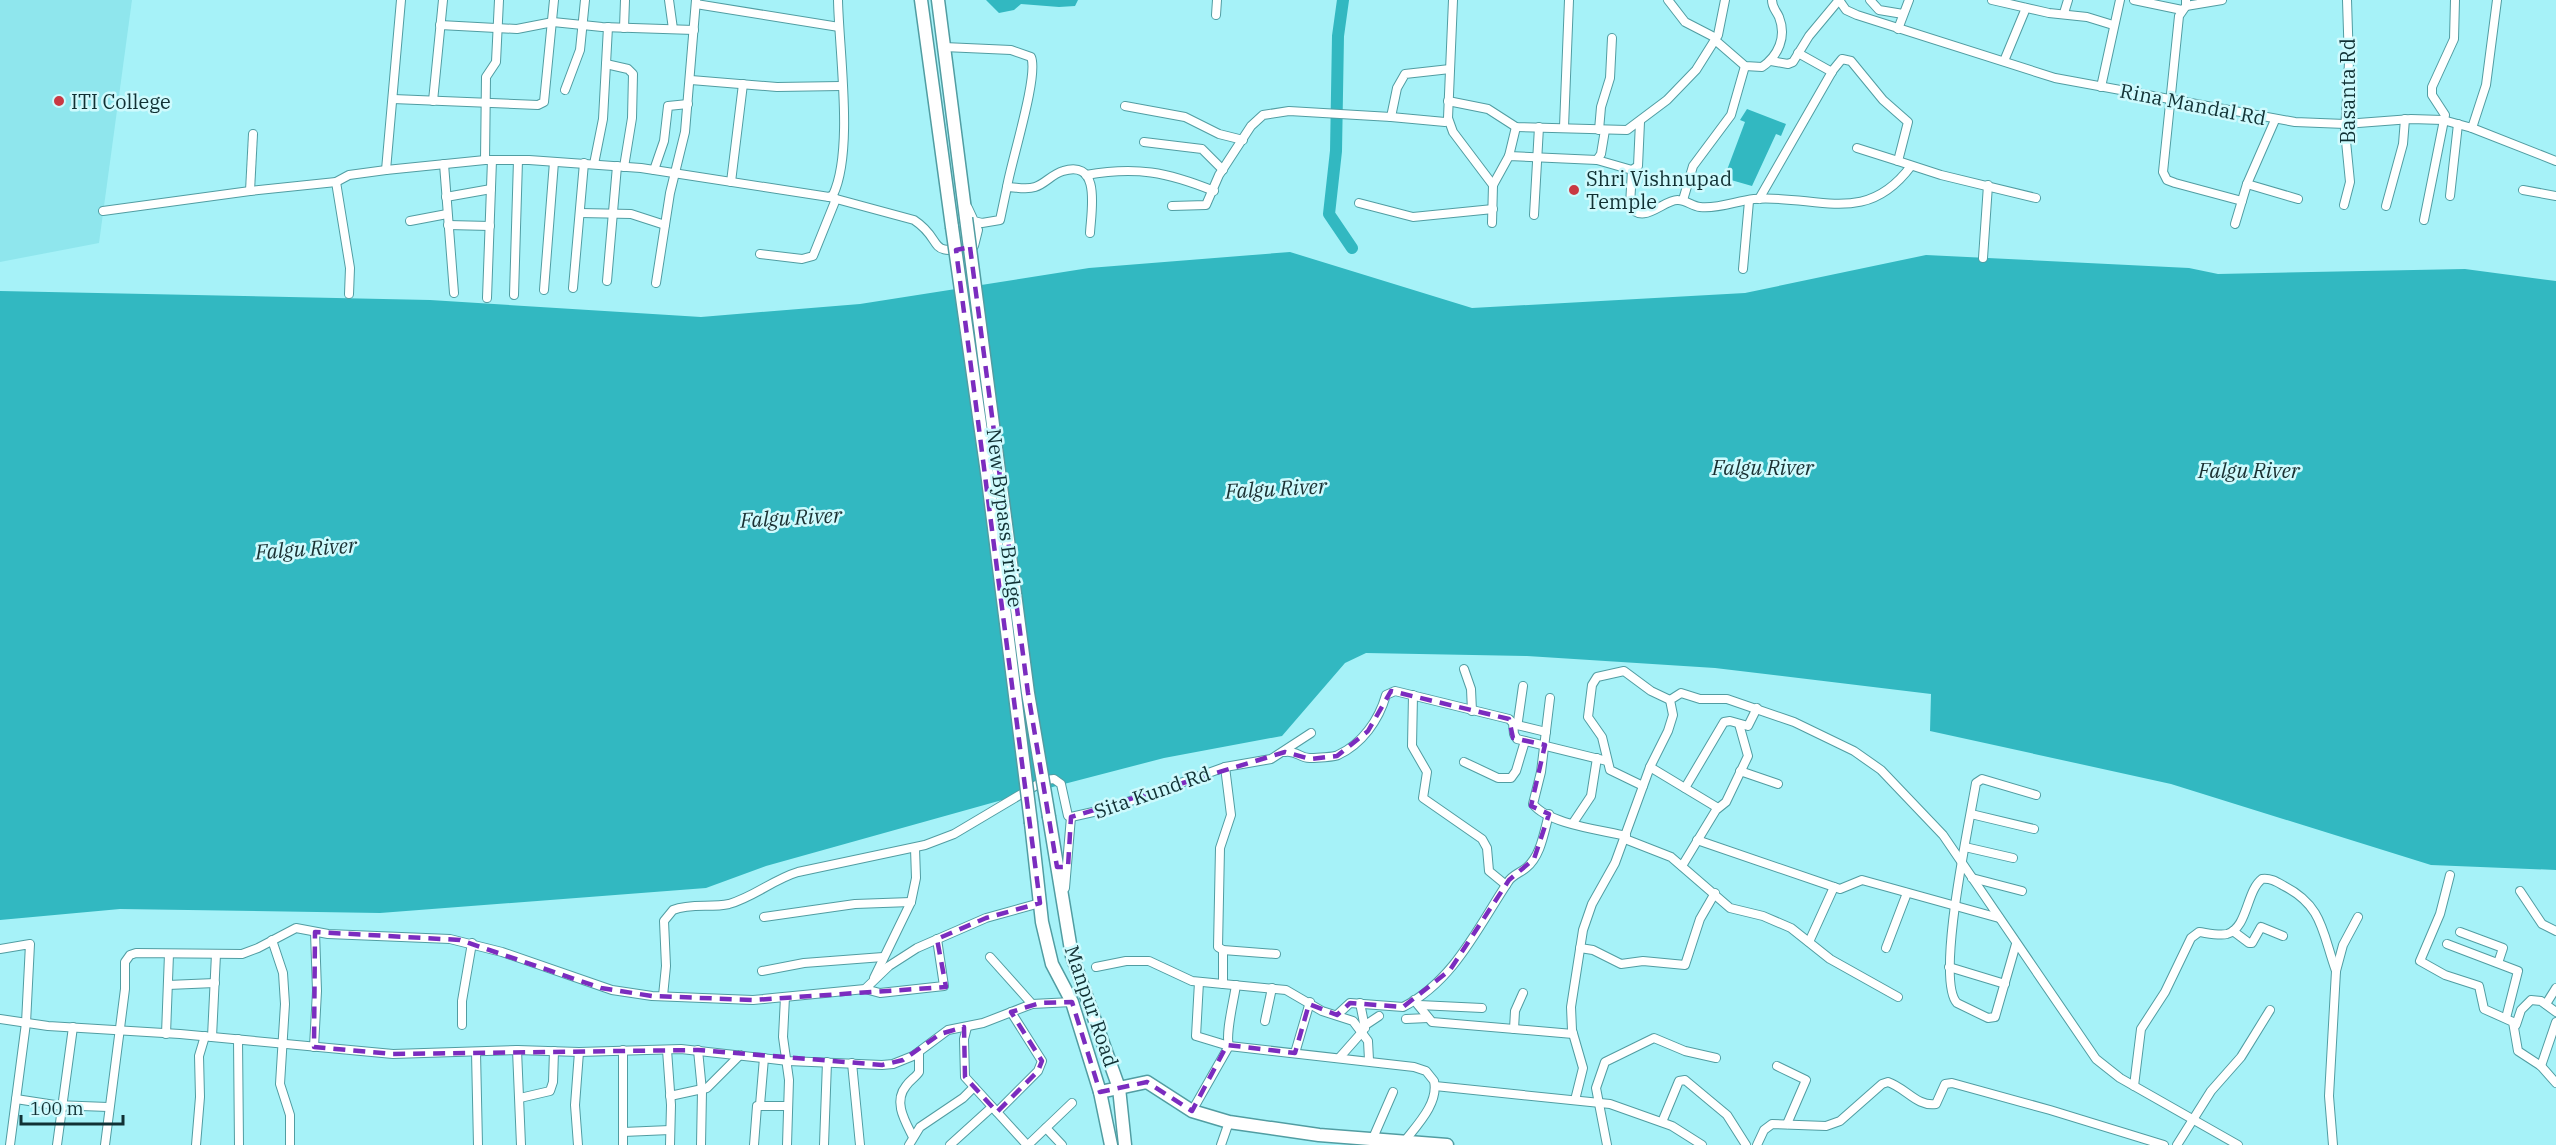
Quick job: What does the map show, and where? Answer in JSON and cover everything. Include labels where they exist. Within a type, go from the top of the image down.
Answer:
[{"type":"main road","name":"New Bypass Bridge","points":[[921,0],[988,480],[1031,823]]},
{"type":"main road","name":"New Bypass Bridge","points":[[938,0],[964,202],[970,219],[1028,693],[1049,818]]},
{"type":"main road","name":"Manpur Road","points":[[1049,818],[1072,956],[1119,1088],[1125,1145]]},
{"type":"main road","name":"Manpur Road","points":[[1031,823],[1040,903],[1052,964],[1072,1002],[1100,1092],[1111,1145]]},
{"type":"main road","points":[[1100,1092],[1147,1082],[1192,1111],[1230,1122],[1319,1135],[1447,1145]]},
{"type":"street","points":[[386,170],[401,0]]},
{"type":"street","points":[[433,101],[443,0]]},
{"type":"street","points":[[487,298],[491,189],[486,77],[496,62],[499,0]]},
{"type":"street","points":[[393,99],[534,105],[544,102],[554,0]]},
{"type":"street","points":[[565,90],[580,50],[585,0]]},
{"type":"street","points":[[624,28],[625,0]]},
{"type":"street","points":[[669,0],[673,29]]},
{"type":"street","points":[[760,254],[802,259],[813,256],[836,189],[844,140],[838,0]]},
{"type":"street","points":[[1216,15],[1217,0]]},
{"type":"street","points":[[1453,0],[1448,118],[1453,132],[1493,185]]},
{"type":"street","points":[[1564,128],[1569,0]]},
{"type":"street","points":[[1668,0],[1685,22],[1716,39],[1745,66],[1759,69],[1778,54],[1780,22],[1772,0]]},
{"type":"street","points":[[1449,101],[1488,109],[1516,127],[1627,129],[1640,122],[1677,91],[1696,70],[1716,39],[1725,0]]},
{"type":"street","points":[[1771,61],[1791,64],[1809,36],[1839,0]]},
{"type":"street","name":"Rina Mandal Rd","points":[[1839,0],[1851,13],[2043,75],[2275,120],[2345,124],[2405,119],[2443,120],[2472,128],[2556,161]]},
{"type":"street","points":[[1870,0],[1879,10],[1903,14]]},
{"type":"street","points":[[1898,29],[1909,0]]},
{"type":"street","points":[[1992,0],[2015,2],[2026,8],[2087,16],[2113,25]]},
{"type":"street","points":[[2064,14],[2068,0]]},
{"type":"street","points":[[2101,87],[2120,0]]},
{"type":"street","points":[[2134,0],[2185,5],[2222,0]]},
{"type":"street","name":"Basanta Rd","points":[[2344,205],[2350,182],[2345,124],[2349,63],[2347,0]]},
{"type":"street","points":[[2424,220],[2445,113],[2433,95],[2432,87],[2454,39],[2455,0]]},
{"type":"street","points":[[2472,128],[2486,85],[2497,0]]},
{"type":"street","points":[[656,283],[688,104],[696,2],[839,27]]},
{"type":"street","points":[[2185,5],[2170,98],[2164,176],[2175,183],[2242,201]]},
{"type":"street","points":[[2004,61],[2026,8]]},
{"type":"street","points":[[440,25],[525,28],[553,22],[582,26],[694,30]]},
{"type":"street","points":[[594,164],[603,119],[608,27]]},
{"type":"street","points":[[1597,160],[1601,154],[1601,107],[1610,78],[1612,38]]},
{"type":"street","points":[[944,47],[1011,50],[1031,57],[1033,66],[999,220],[982,223],[970,219]]},
{"type":"street","points":[[1798,53],[1832,72]]},
{"type":"street","points":[[1759,199],[1832,72],[1842,59],[1851,61],[1883,100],[1906,119],[1908,125],[1898,161]]},
{"type":"street","points":[[606,64],[628,69],[633,74],[632,118],[620,166],[612,215],[607,280]]},
{"type":"street","points":[[1683,200],[1686,183],[1696,160],[1731,115],[1745,66]]},
{"type":"street","points":[[1391,117],[1397,88],[1405,74],[1450,69]]},
{"type":"street","points":[[691,80],[788,88],[841,86]]},
{"type":"street","points":[[731,182],[743,84]]},
{"type":"street","points":[[654,170],[666,134],[668,106],[688,104]]},
{"type":"street","points":[[1125,106],[1185,117],[1213,132],[1243,141]]},
{"type":"street","points":[[1172,206],[1202,207],[1206,205],[1223,170],[1255,122],[1268,113],[1321,113],[1444,122]]},
{"type":"street","points":[[2386,206],[2403,144],[2405,119]]},
{"type":"street","points":[[2235,224],[2247,184],[2275,120]]},
{"type":"street","points":[[1509,156],[1597,160],[1632,170],[1638,166],[1640,122]]},
{"type":"street","points":[[2450,196],[2458,124]]},
{"type":"street","points":[[1492,223],[1493,185],[1509,156],[1516,127]]},
{"type":"street","points":[[1534,215],[1539,127]]},
{"type":"street","points":[[250,190],[253,134]]},
{"type":"street","points":[[1144,142],[1202,149],[1223,170]]},
{"type":"street","points":[[1857,148],[1911,166],[2036,198]]},
{"type":"street","points":[[104,211],[250,190],[336,182],[349,175],[386,170],[488,160],[518,160],[584,163],[676,172],[832,198],[914,220],[939,249],[949,252],[974,246],[978,230],[970,219]]},
{"type":"street","points":[[514,295],[518,160]]},
{"type":"street","points":[[544,290],[554,162]]},
{"type":"street","points":[[573,288],[584,163]]},
{"type":"street","points":[[444,164],[454,293]]},
{"type":"street","points":[[1632,170],[1630,199],[1632,209],[1649,212],[1657,210],[1671,200],[1683,200],[1697,207],[1759,199],[1839,204],[1858,202],[1890,189],[1911,166]]},
{"type":"street","points":[[1007,187],[1036,187],[1064,170],[1086,175],[1126,169],[1179,178],[1214,191]]},
{"type":"street","points":[[1086,175],[1092,189],[1090,233]]},
{"type":"street","points":[[336,182],[350,268],[350,294]]},
{"type":"street","points":[[2247,184],[2298,200]]},
{"type":"street","points":[[1983,258],[1988,185]]},
{"type":"street","points":[[446,197],[491,189]]},
{"type":"street","points":[[2523,190],[2556,196]]},
{"type":"street","points":[[1743,269],[1749,201]]},
{"type":"street","points":[[1359,203],[1413,217],[1493,209]]},
{"type":"street","points":[[580,213],[636,214],[665,225]]},
{"type":"street","points":[[410,221],[447,214]]},
{"type":"street","points":[[448,225],[490,226]]},
{"type":"street","points":[[1464,669],[1471,689],[1472,711]]},
{"type":"street","points":[[1643,786],[1613,773],[1607,761],[1602,737],[1588,717],[1595,680],[1624,671],[1651,691],[1670,700]]},
{"type":"street","points":[[1523,686],[1515,737],[1607,761]]},
{"type":"street","points":[[1285,752],[1294,751],[1309,758],[1337,756],[1368,731],[1388,692],[1413,695],[1509,719],[1515,726],[1546,732]]},
{"type":"street","points":[[1670,700],[1683,693],[1700,699],[1722,698],[1757,708],[1794,722],[1868,759],[1931,820],[1963,863],[2096,1059],[2134,1086],[2238,1145]]},
{"type":"street","points":[[1413,695],[1412,746],[1427,772],[1423,798],[1482,839],[1487,848],[1489,871],[1506,885]]},
{"type":"street","points":[[1550,698],[1545,745],[1533,804],[1549,814],[1626,837],[1666,854],[1715,892],[1730,908],[1782,924],[1830,959],[1898,997]]},
{"type":"street","points":[[1575,1100],[1583,1068],[1573,1034],[1572,996],[1583,930],[1592,904],[1626,837],[1650,767],[1668,731],[1673,715],[1670,700]]},
{"type":"street","points":[[1685,788],[1724,722],[1730,721],[1748,726],[1757,708]]},
{"type":"street","points":[[1682,866],[1718,808],[1726,802],[1748,753],[1739,724]]},
{"type":"street","name":"Sita Kund Rd","points":[[1063,903],[1071,817],[1111,808],[1225,767],[1271,759],[1311,733]]},
{"type":"street","points":[[1464,762],[1498,778],[1511,778],[1516,771],[1525,741]]},
{"type":"street","points":[[1573,823],[1591,796],[1597,758]]},
{"type":"street","points":[[1223,984],[1223,950],[1218,944],[1220,848],[1231,815],[1225,767]]},
{"type":"street","points":[[1650,767],[1718,808]]},
{"type":"street","points":[[1740,771],[1778,784]]},
{"type":"street","points":[[663,996],[666,966],[664,921],[673,909],[729,904],[769,886],[782,877],[798,872],[915,848],[954,834],[1044,780],[1054,779],[1061,784],[1068,816],[1071,817]]},
{"type":"street","points":[[2016,944],[1998,1014],[1990,1018],[1953,1000],[1949,987],[1949,967],[1956,906],[1979,779],[2036,795]]},
{"type":"street","points":[[1416,1002],[1450,970],[1506,885],[1534,859],[1549,814]]},
{"type":"street","points":[[1971,814],[2034,829]]},
{"type":"street","points":[[1697,840],[1834,887],[1845,889],[1862,880],[1999,918]]},
{"type":"street","points":[[1965,847],[2013,858]]},
{"type":"street","points":[[869,987],[911,902],[916,878],[915,848]]},
{"type":"street","points":[[2450,875],[2444,903],[2420,961],[2445,975],[2479,986],[2484,1009],[2516,1025]]},
{"type":"street","points":[[1972,878],[2022,891]]},
{"type":"street","points":[[2134,1086],[2141,1029],[2165,992],[2191,938],[2199,932],[2222,935],[2233,931],[2259,881],[2271,879],[2301,895],[2311,905],[2336,971]]},
{"type":"street","points":[[1809,942],[1834,887]]},
{"type":"street","points":[[2520,891],[2542,924],[2556,931]]},
{"type":"street","points":[[1580,948],[1593,950],[1621,964],[1643,962],[1685,965],[1700,919],[1715,892]]},
{"type":"street","points":[[1886,948],[1907,893]]},
{"type":"street","points":[[764,917],[855,904],[911,902]]},
{"type":"street","points":[[869,987],[895,962],[937,939],[986,918],[1040,903]]},
{"type":"street","points":[[2333,1145],[2329,1096],[2336,971],[2343,945],[2358,917]]},
{"type":"street","points":[[2233,931],[2249,943],[2252,943],[2261,927],[2283,936]]},
{"type":"street","points":[[105,1145],[108,1107],[125,989],[123,968],[127,957],[136,953],[249,952],[297,928],[315,932],[450,939],[472,943],[548,967],[601,988],[663,996],[737,1000],[869,987],[880,993],[944,986],[937,939]]},
{"type":"street","points":[[314,1047],[317,991],[315,932]]},
{"type":"street","points":[[2460,932],[2503,948],[2498,963]]},
{"type":"street","points":[[272,940],[283,973],[283,1044],[280,1084],[290,1116],[290,1145]]},
{"type":"street","points":[[462,1025],[462,1001],[472,943]]},
{"type":"street","points":[[0,949],[30,944],[26,1023],[10,1145]]},
{"type":"street","points":[[2447,944],[2519,972],[2505,1018]]},
{"type":"street","points":[[1223,950],[1276,954]]},
{"type":"street","points":[[166,1034],[169,954]]},
{"type":"street","points":[[196,1145],[200,1097],[199,1056],[209,1037],[216,954]]},
{"type":"street","points":[[762,971],[804,963],[883,957]]},
{"type":"street","points":[[990,957],[1032,1004]]},
{"type":"street","points":[[1096,967],[1126,961],[1149,961],[1199,982],[1286,990],[1322,1011],[1348,1018],[1365,1031]]},
{"type":"street","points":[[1949,967],[2006,984]]},
{"type":"street","points":[[1199,982],[1196,1036],[1229,1046],[1369,1060],[1421,1068],[1431,1075],[1435,1086],[1429,1107],[1396,1142]]},
{"type":"street","points":[[168,986],[215,983]]},
{"type":"street","points":[[1192,1111],[1229,1046],[1226,1035],[1233,1011],[1236,985]]},
{"type":"street","points":[[1265,1021],[1272,988]]},
{"type":"street","points":[[2546,1004],[2556,988]]},
{"type":"street","points":[[1515,1029],[1515,1011],[1524,993]]},
{"type":"street","points":[[785,997],[783,1037],[788,1061],[787,1145]]},
{"type":"street","points":[[2556,1012],[2546,1004],[2531,1000],[2522,1010],[2516,1025],[2518,1051],[2541,1066],[2556,1083]]},
{"type":"street","points":[[0,1019],[73,1028],[238,1039],[393,1054],[517,1050],[579,1052],[698,1050],[788,1061],[893,1064],[919,1052],[940,1034],[1032,1004],[1072,1002]]},
{"type":"street","points":[[1295,1053],[1310,1002]]},
{"type":"street","points":[[1416,1002],[1428,1018],[1435,1023],[1573,1034]]},
{"type":"street","points":[[1337,1015],[1346,1005],[1360,1003],[1399,1007],[1416,1002],[1482,1008]]},
{"type":"street","points":[[1360,1003],[1369,1060]]},
{"type":"street","points":[[2177,1145],[2211,1091],[2241,1057],[2270,1010]]},
{"type":"street","points":[[950,1145],[995,1110],[1038,1071],[1042,1061],[1011,1012]]},
{"type":"street","points":[[1340,1057],[1379,1016]]},
{"type":"street","points":[[1406,1019],[1428,1018]]},
{"type":"street","points":[[2541,1066],[2556,1022]]},
{"type":"street","points":[[967,1027],[964,1039],[964,1072],[974,1087],[1027,1145],[1072,1103]]},
{"type":"street","points":[[57,1145],[73,1028]]},
{"type":"street","points":[[1607,1145],[1598,1103],[1597,1080],[1605,1062],[1654,1038],[1685,1051],[1716,1058]]},
{"type":"street","points":[[238,1039],[239,1145]]},
{"type":"street","points":[[517,1050],[521,1145]]},
{"type":"street","points":[[622,1145],[623,1050]]},
{"type":"street","points":[[667,1050],[670,1145]]},
{"type":"street","points":[[698,1050],[702,1091],[701,1145]]},
{"type":"street","points":[[520,1098],[550,1091],[553,1082],[554,1051]]},
{"type":"street","points":[[476,1052],[477,1145]]},
{"type":"street","points":[[578,1145],[575,1105],[579,1052]]},
{"type":"street","points":[[913,1137],[901,1110],[900,1100],[907,1084],[919,1072],[919,1052]]},
{"type":"street","points":[[670,1096],[702,1091],[740,1055]]},
{"type":"street","points":[[754,1145],[756,1110],[760,1105],[764,1058]]},
{"type":"street","points":[[824,1145],[827,1062]]},
{"type":"street","points":[[852,1063],[860,1145]]},
{"type":"street","points":[[1777,1066],[1806,1080],[1787,1124]]},
{"type":"street","points":[[1662,1122],[1678,1081],[1685,1080],[1722,1110],[1746,1145]]},
{"type":"street","points":[[1757,1145],[1769,1125],[1834,1124],[1845,1118],[1884,1083],[1892,1083],[1920,1102],[1935,1104],[1943,1086],[1949,1083],[2050,1110],[2164,1145]]},
{"type":"street","points":[[1435,1086],[1621,1107],[1662,1122],[1702,1145]]},
{"type":"street","points":[[909,1145],[920,1127],[963,1098],[974,1087]]},
{"type":"street","points":[[1373,1138],[1394,1092]]},
{"type":"street","points":[[16,1099],[62,1105],[108,1107]]},
{"type":"street","points":[[760,1105],[788,1106]]},
{"type":"street","points":[[1221,1145],[1230,1122]]},
{"type":"street","points":[[1046,1128],[1062,1145]]},
{"type":"street","points":[[623,1132],[670,1130]]},
{"type":"highlighted area","points":[[970,247],[1028,693],[1057,867],[1068,867],[1071,817],[1285,752],[1310,759],[1337,756],[1368,731],[1391,691],[1509,719],[1513,738],[1545,745],[1531,806],[1549,814],[1534,859],[1509,880],[1450,970],[1403,1007],[1350,1003],[1337,1015],[1309,1004],[1295,1053],[1227,1045],[1192,1111],[1147,1082],[1100,1092],[1072,1002],[1040,1003],[1011,1012],[1042,1061],[1038,1071],[997,1112],[965,1077],[964,1027],[940,1034],[903,1060],[882,1065],[698,1050],[393,1054],[314,1047],[315,932],[460,940],[601,988],[652,996],[753,1000],[946,987],[937,939],[986,918],[1040,903],[956,250]]},
{"type":"shaded area","name":"ITI College","points":[[0,0],[132,0],[99,243],[0,262]]},
{"type":"water","points":[[986,0],[1078,0],[1075,6],[1021,4],[1014,10],[999,13]]},
{"type":"water","points":[[1747,109],[1786,124],[1781,136],[1776,134],[1752,186],[1724,178],[1745,122],[1740,120]]},
{"type":"water","name":"Falgu River","points":[[1290,252],[1472,308],[1745,293],[1926,255],[2189,268],[2218,274],[2465,269],[2556,281],[2556,870],[2431,865],[2171,784],[1930,731],[1931,694],[1715,668],[1527,656],[1366,653],[1345,663],[1282,736],[1164,758],[995,802],[766,866],[706,888],[380,913],[120,909],[0,920],[0,291],[430,300],[701,317],[860,304],[1089,268]]},
{"type":"waterway","points":[[1343,0],[1338,36],[1336,151],[1329,214],[1352,248]]},
{"type":"place","name":"ITI College","points":[[59,101]]},
{"type":"place","name":"Shri Vishnupad Temple","points":[[1574,190]]}]
